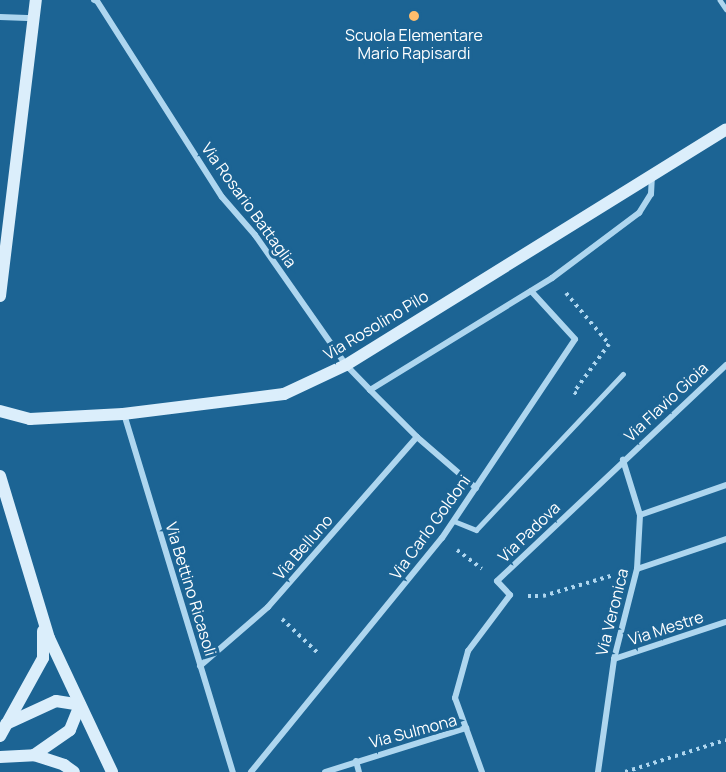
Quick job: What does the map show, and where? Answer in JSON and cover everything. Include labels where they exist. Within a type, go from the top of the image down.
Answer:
[{"type":"main road","points":[[0,296],[36,0]]},
{"type":"main road","name":"Via Rosolino Pilo","points":[[0,411],[30,420],[123,414],[284,394],[346,365],[726,129]]},
{"type":"main road","points":[[0,476],[43,623],[112,772]]},
{"type":"main road","points":[[0,736],[43,658],[43,623]]},
{"type":"main road","points":[[6,724],[56,701],[80,705]]},
{"type":"main road","points":[[34,755],[70,730],[80,705]]},
{"type":"main road","points":[[0,757],[34,755],[63,765],[74,772]]},
{"type":"street","name":"Via Rosario Battaglia","points":[[93,0],[97,1],[222,197],[255,235],[346,365],[417,437],[476,488]]},
{"type":"street","points":[[0,17],[34,18]]},
{"type":"street","points":[[370,390],[531,291],[639,213],[651,194],[652,173]]},
{"type":"street","name":"Via Carlo Goldoni","points":[[251,772],[442,538],[575,339],[531,291]]},
{"type":"street","name":"Via Flavio Gioia","points":[[623,460],[726,365]]},
{"type":"street","name":"Via Bettino Ricasoli","points":[[123,414],[233,772]]},
{"type":"street","name":"Via Belluno","points":[[200,666],[268,607],[417,437]]},
{"type":"street","name":"Via Veronica","points":[[598,772],[614,659],[637,569],[640,515],[623,460]]},
{"type":"street","name":"Via Padova","points":[[510,595],[497,582],[623,460]]},
{"type":"street","points":[[640,515],[726,485]]},
{"type":"street","points":[[637,569],[726,539]]},
{"type":"street","points":[[466,728],[455,698],[468,651],[510,595]]},
{"type":"street","name":"Via Mestre","points":[[614,659],[726,622]]},
{"type":"street","name":"Via Sulmona","points":[[325,772],[466,728],[482,772]]},
{"type":"street","points":[[356,761],[359,772]]},
{"type":"lane","points":[[720,0],[726,9]]},
{"type":"lane","points":[[454,520],[476,530],[623,374]]},
{"type":"path","points":[[582,310],[609,344],[574,392],[591,408]]},
{"type":"path","points":[[442,538],[497,582]]},
{"type":"path","points":[[510,595],[543,596],[593,581]]},
{"type":"path","points":[[268,607],[335,669]]},
{"type":"path","points":[[625,772],[726,740]]},
{"type":"place","name":"Scuola Elementare Mario Rapisardi","points":[[414,16]]}]
